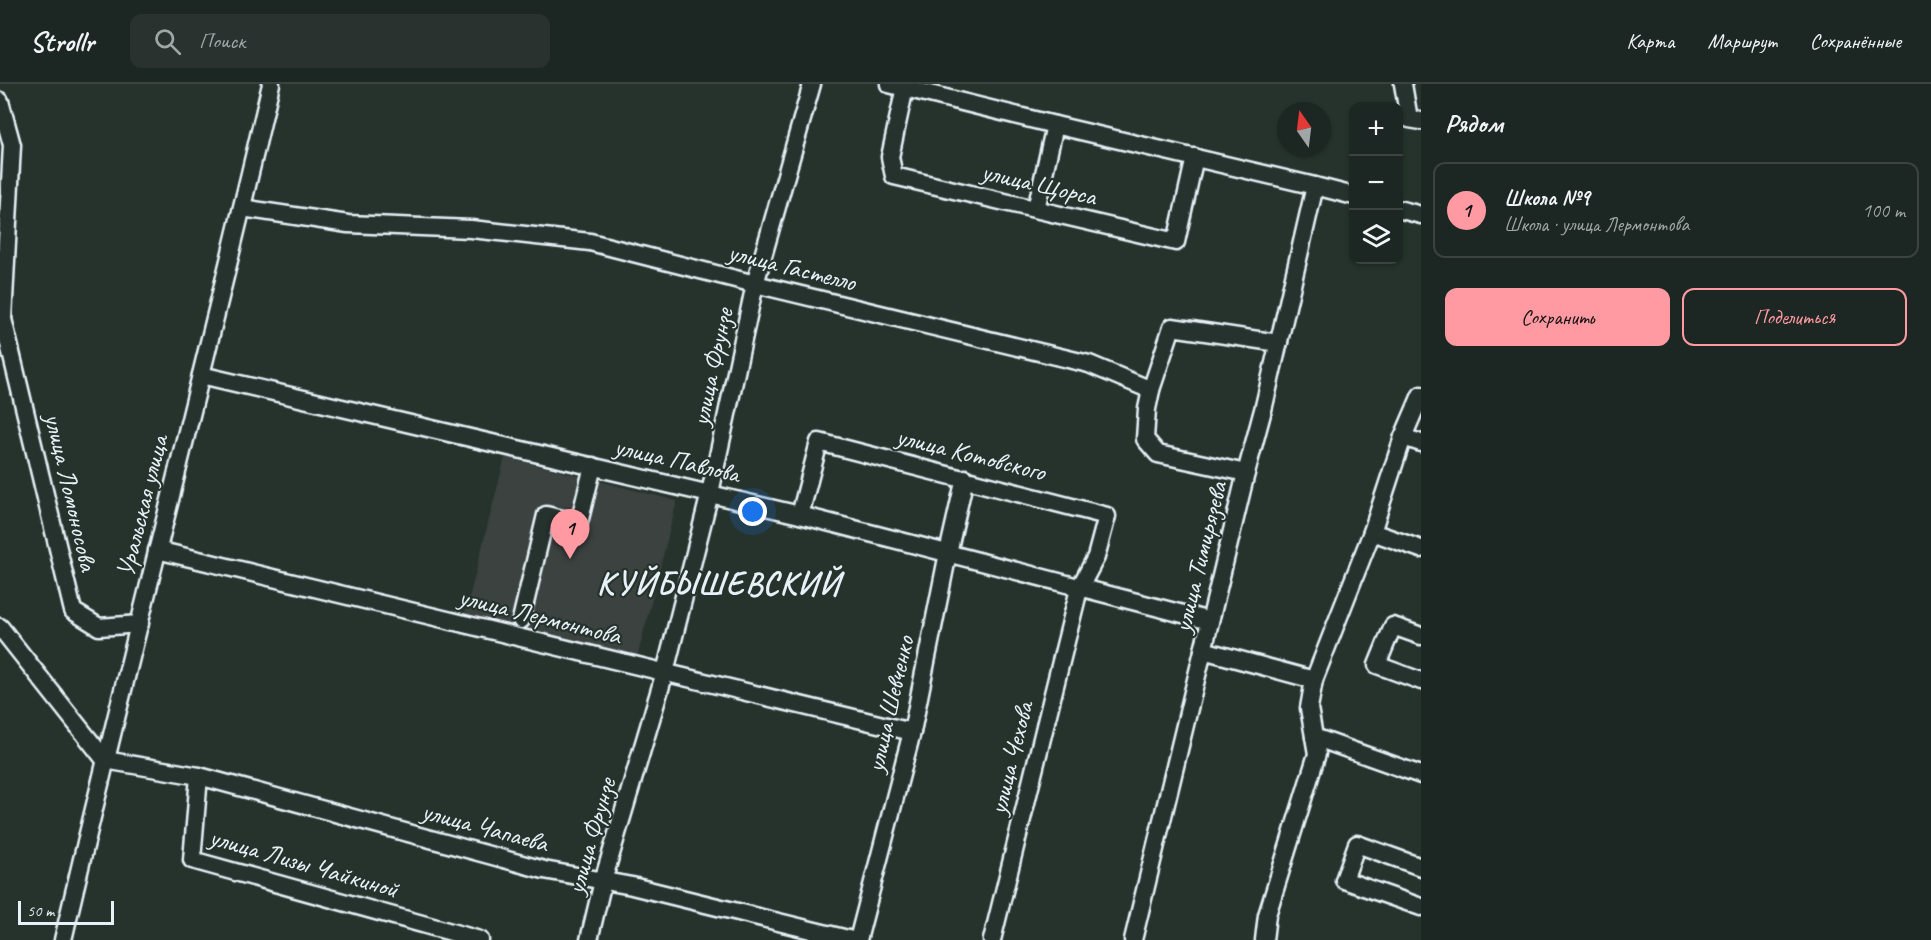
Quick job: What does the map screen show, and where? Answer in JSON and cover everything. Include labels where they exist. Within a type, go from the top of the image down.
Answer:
[{"type":"street","name":"Уральская улица","points":[[63,940],[271,84]]},
{"type":"street","name":"улица Фрунзе","points":[[589,940],[603,881],[665,672],[710,493],[755,285],[812,84]]},
{"type":"street","points":[[1403,84],[1409,118],[1421,121]]},
{"type":"street","points":[[897,86],[1349,195]]},
{"type":"street","name":"улица Щорса","points":[[897,86],[890,157],[894,176],[1176,242],[1196,158]]},
{"type":"street","name":"улица Ломоносова","points":[[0,101],[12,146],[2,317],[73,611],[99,627],[140,624]]},
{"type":"street","points":[[1036,209],[1055,125]]},
{"type":"street","name":"улица Тимирязева","points":[[1133,940],[1264,406],[1315,186]]},
{"type":"street","name":"улица Гастелло","points":[[242,208],[348,224],[471,229],[590,242],[755,285],[1089,364],[1151,390]]},
{"type":"street","points":[[1402,210],[1421,215]]},
{"type":"street","points":[[1246,473],[1158,454],[1145,439],[1151,390],[1172,327],[1279,342]]},
{"type":"street","name":"улица Павлова","points":[[201,375],[710,493],[1210,621]]},
{"type":"street","points":[[1264,940],[1268,915],[1317,754],[1309,708],[1314,680],[1372,532],[1403,437],[1421,395]]},
{"type":"street","points":[[1403,437],[1421,443]]},
{"type":"street","name":"улица Котовского","points":[[800,515],[819,442],[1107,516],[1096,557],[1079,589]]},
{"type":"street","points":[[521,620],[546,515],[579,523],[593,466]]},
{"type":"street","name":"улица Шевченко","points":[[858,940],[912,732],[965,478]]},
{"type":"street","points":[[1372,532],[1421,549]]},
{"type":"street","name":"улица Лермонтова","points":[[157,550],[912,732]]},
{"type":"street","name":"улица Чехова","points":[[992,940],[1079,589]]},
{"type":"street","points":[[1421,636],[1393,626],[1377,665],[1421,681]]},
{"type":"street","points":[[0,627],[105,760]]},
{"type":"street","points":[[1203,650],[1314,680]]},
{"type":"street","points":[[1314,737],[1421,775]]},
{"type":"street","name":"улица Чапаева","points":[[105,760],[199,776],[544,870],[632,886],[852,940]]},
{"type":"street","name":"улица Лизы Чайкиной","points":[[199,776],[192,860],[480,940]]},
{"type":"street","points":[[1421,867],[1357,844],[1344,880],[1421,907]]},
{"type":"shaded area","points":[[505,457],[677,501],[636,662],[464,618]]},
{"type":"place","name":"Школа №9","points":[[570,559]]},
{"type":"district","name":"КУЙБЫШЕВСКИЙ","points":[[719,583]]}]
